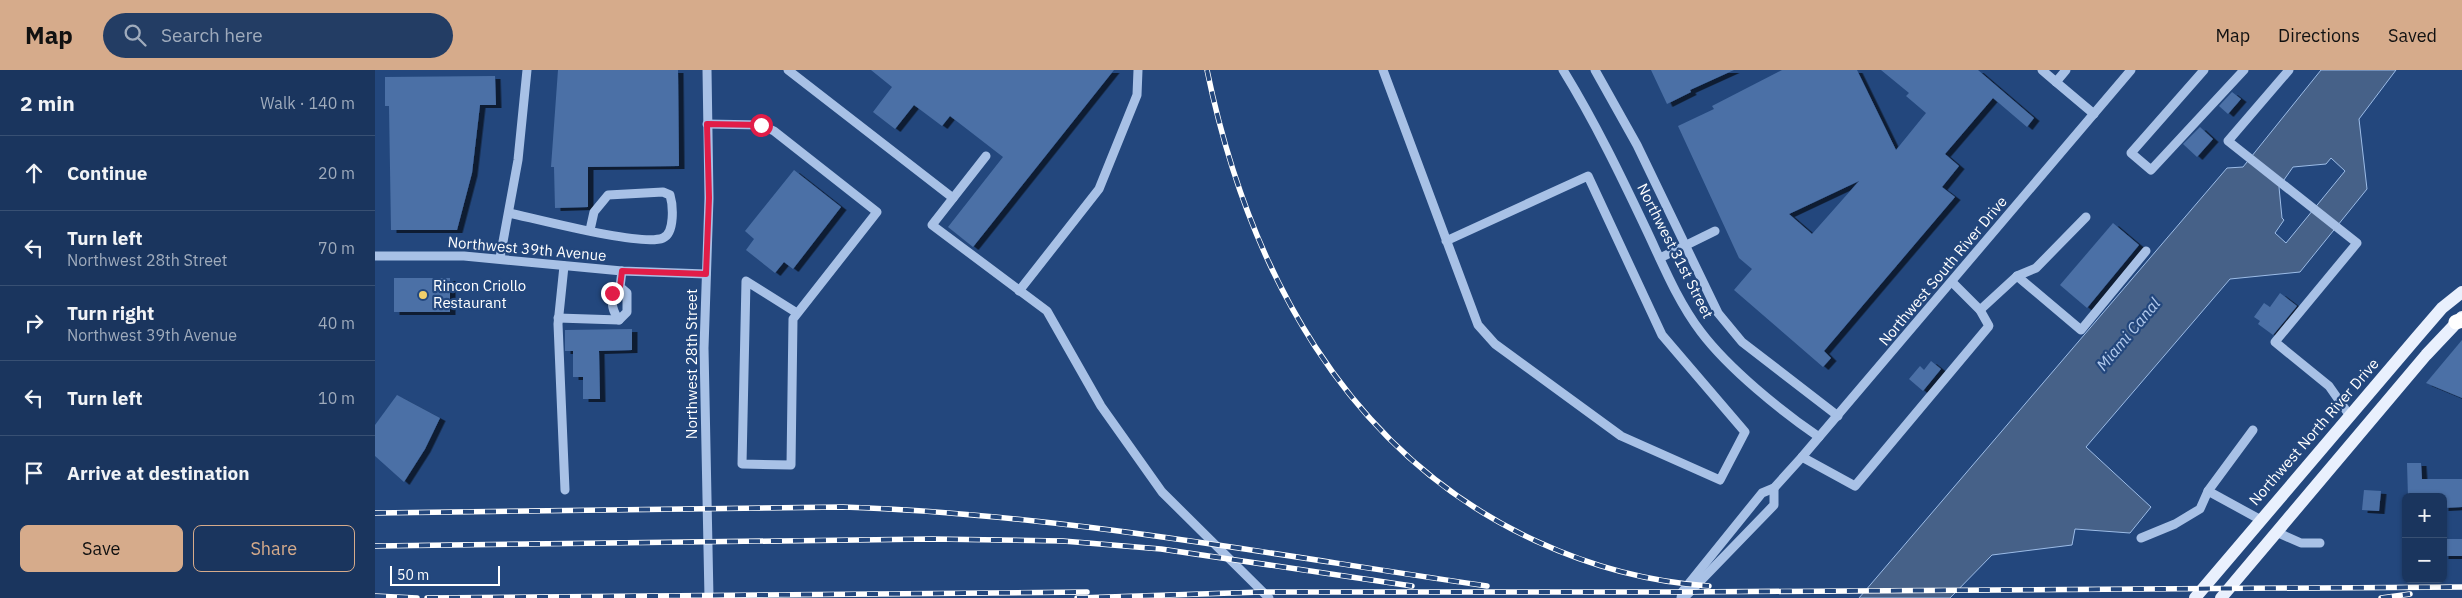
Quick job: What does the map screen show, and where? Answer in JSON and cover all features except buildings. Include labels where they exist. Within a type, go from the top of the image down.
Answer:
[{"type":"main road","name":"Northwest North River Drive","points":[[2195,598],[2442,308],[2457,295],[2462,283]]},
{"type":"main road","points":[[2221,598],[2362,431],[2460,320]]},
{"type":"main road","points":[[2350,416],[2362,431]]},
{"type":"street","points":[[500,258],[520,143],[527,70]]},
{"type":"street","name":"Northwest 28th Street","points":[[707,70],[709,198],[705,366],[709,598]]},
{"type":"street","points":[[788,70],[953,198]]},
{"type":"street","points":[[1019,291],[1099,189],[1137,95],[1138,70]]},
{"type":"street","points":[[1383,70],[1445,242],[1478,325],[1495,344],[1621,436],[1720,480],[1745,432],[1662,335],[1588,176],[1445,242]]},
{"type":"street","name":"Northwest 31st Street","points":[[1563,70],[1604,140],[1688,312],[1712,345],[1797,422],[1819,438]]},
{"type":"street","name":"Northwest 31st Street","points":[[1595,70],[1637,145],[1708,296],[1729,329],[1742,342],[1838,416]]},
{"type":"street","points":[[2042,70],[2094,114]]},
{"type":"street","points":[[2056,82],[2066,70]]},
{"type":"street","name":"Northwest South River Drive","points":[[1683,598],[1682,592],[1763,493],[1774,488],[1802,458],[2131,70]]},
{"type":"street","points":[[2204,70],[2131,153],[2151,170],[2244,70]]},
{"type":"street","points":[[2289,70],[2228,141],[2357,243],[2275,342],[2329,386],[2350,416]]},
{"type":"street","points":[[707,124],[761,125],[774,131],[877,212],[793,319],[791,465],[742,464],[746,281],[797,313]]},
{"type":"street","points":[[986,156],[932,225],[1049,314],[1101,406],[1161,492],[1269,598]]},
{"type":"street","points":[[509,213],[590,230],[633,239],[664,238],[671,225],[670,195],[663,192],[608,195],[594,212],[590,230]]},
{"type":"street","points":[[1980,310],[2017,276],[2036,268],[2086,217]]},
{"type":"street","points":[[1660,258],[1715,231]]},
{"type":"street","points":[[2017,276],[2081,330],[2146,251]]},
{"type":"street","name":"Northwest 39th Avenue","points":[[375,256],[500,258],[622,271],[706,274]]},
{"type":"street","points":[[564,266],[558,318],[565,490]]},
{"type":"street","points":[[619,320],[611,309],[612,293],[620,287],[622,271]]},
{"type":"street","points":[[1802,458],[1855,486],[1989,326],[1980,310],[1952,282]]},
{"type":"street","points":[[558,318],[619,320],[627,312],[627,293],[620,287]]},
{"type":"street","points":[[2141,538],[2175,524],[2200,509],[2208,490],[2253,430]]},
{"type":"street","name":"Northwest South River Drive","points":[[1683,598],[1774,505],[1774,488]]},
{"type":"street","points":[[2208,490],[2261,520]]},
{"type":"street","points":[[2276,532],[2301,544],[2320,543]]},
{"type":"water","name":"Miami Canal","points":[[2321,70],[2396,70],[2359,119],[2367,189],[2300,272],[2230,279],[2086,447],[2151,507],[2130,533],[2075,529],[2072,545],[1992,555],[1950,598],[1859,598],[2227,168],[2243,167]],"holes":[[[2331,158],[2345,171],[2286,243],[2275,233],[2284,220],[2282,218],[2279,187],[2293,167],[2326,164]]]},
{"type":"railway","points":[[1207,70],[1225,143],[1249,215],[1279,283],[1315,347],[1359,406],[1410,458],[1469,504],[1536,541],[1578,558],[1643,577],[1709,586]]},
{"type":"railway","points":[[375,513],[843,507],[924,511],[1086,527],[1246,549],[1487,586]]},
{"type":"railway","points":[[375,546],[932,539],[1063,541],[1161,549],[1412,586]]},
{"type":"railway","points":[[1077,598],[1262,592],[1682,592],[2462,587]]},
{"type":"railway","points":[[427,598],[1087,592]]},
{"type":"railway","points":[[2381,598],[2410,594]]},
{"type":"railway","points":[[375,596],[417,598]]},
{"type":"place","name":"Rincon Criollo Restaurant","points":[[423,295]]},
{"type":"route","points":[[612,293],[620,287],[622,271],[706,274],[709,198],[707,124],[761,125]]}]
